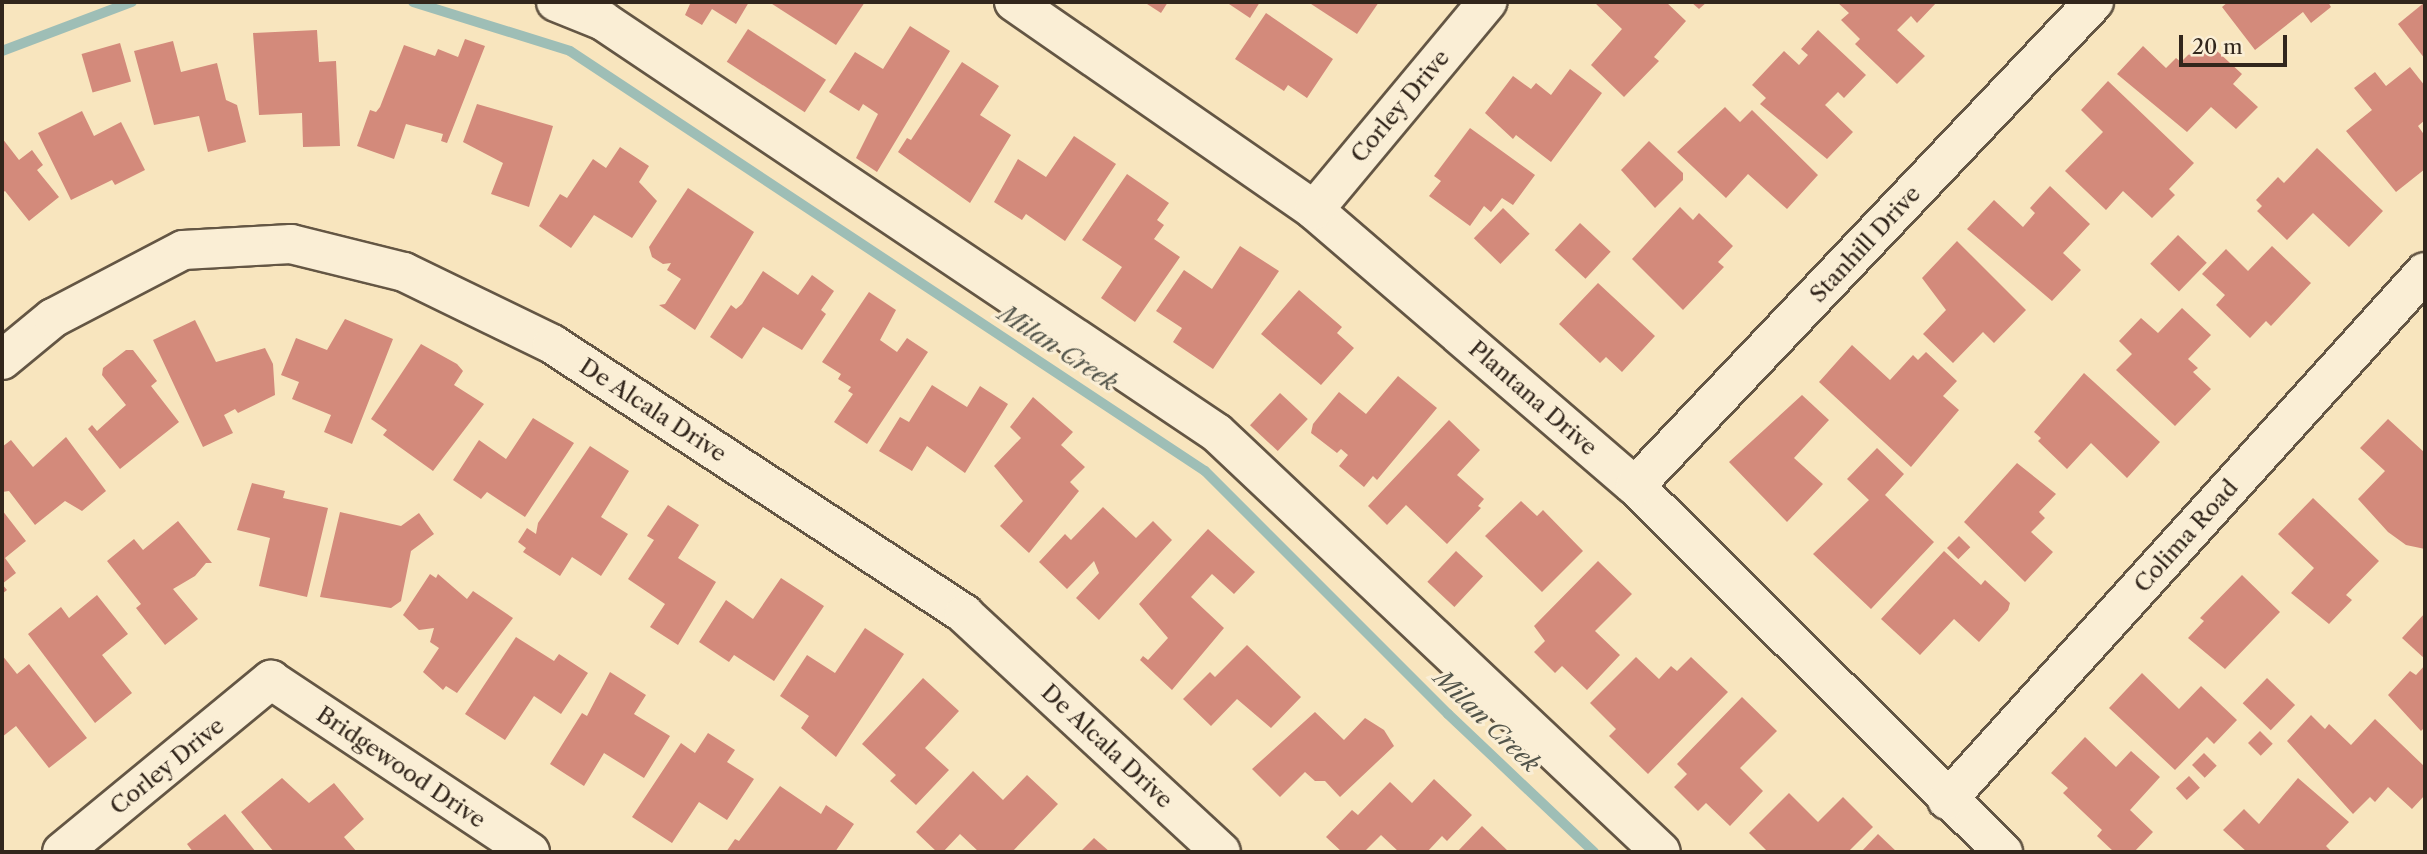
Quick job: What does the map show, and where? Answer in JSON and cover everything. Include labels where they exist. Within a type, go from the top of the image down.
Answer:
[{"type":"street","points":[[556,2],[603,21],[1217,433],[1661,852]]},
{"type":"street","name":"Plantana Drive","points":[[1014,2],[1314,209],[1635,486],[1947,800],[2003,852]]},
{"type":"street","name":"Corley Drive","points":[[1314,209],[1487,2]]},
{"type":"street","name":"Stanhill Drive","points":[[1635,486],[2094,2]]},
{"type":"street","name":"De Alcala Drive","points":[[2,360],[53,318],[183,250],[291,244],[404,272],[552,344],[964,614],[1221,852]]},
{"type":"street","name":"Colima Road","points":[[1947,800],[2425,272]]},
{"type":"street","name":"Corley Drive","points":[[62,852],[271,680]]},
{"type":"street","name":"Bridgewood Drive","points":[[271,680],[530,852]]},
{"type":"building","points":[[687,2],[749,2],[736,24],[712,9],[702,25],[685,15],[690,4]]},
{"type":"building","points":[[769,2],[865,2],[836,45]]},
{"type":"building","points":[[1144,2],[1168,2],[1161,13]]},
{"type":"building","points":[[1226,2],[1260,2],[1250,18]]},
{"type":"building","points":[[1308,2],[1379,2],[1357,34]]},
{"type":"building","points":[[1594,2],[1666,2],[1686,21],[1654,57],[1659,61],[1624,97],[1591,65],[1622,29]]},
{"type":"building","points":[[1691,2],[1707,2],[1699,9]]},
{"type":"building","points":[[1837,2],[1937,2],[1917,23],[1911,16],[1897,30],[1925,56],[1897,84],[1855,44],[1860,39],[1841,20],[1849,13]]},
{"type":"building","points":[[2228,2],[2328,2],[2331,7],[2311,23],[2303,12],[2255,50],[2222,7]]},
{"type":"building","points":[[2425,2],[2425,59],[2398,24]]},
{"type":"building","points":[[1266,13],[1333,59],[1307,98],[1288,85],[1284,91],[1235,59]]},
{"type":"building","points":[[910,26],[950,51],[877,172],[856,158],[878,114],[863,104],[859,111],[829,92],[855,52],[883,69]]},
{"type":"building","points":[[748,29],[826,80],[805,112],[727,62]]},
{"type":"building","points":[[317,30],[319,62],[336,61],[340,146],[303,147],[302,113],[259,115],[253,33]]},
{"type":"building","points":[[1818,30],[1866,75],[1844,98],[1838,92],[1825,105],[1853,132],[1827,159],[1760,104],[1766,98],[1752,85],[1784,51],[1799,65],[1808,55],[1801,49]]},
{"type":"building","points":[[465,39],[485,46],[447,143],[441,141],[443,134],[406,124],[394,159],[357,146],[370,110],[376,112],[380,107],[404,45],[435,56],[438,49],[458,57]]},
{"type":"building","points":[[2204,39],[2242,74],[2233,84],[2258,107],[2236,129],[2211,107],[2187,132],[2117,74],[2143,46],[2166,68],[2176,58],[2181,62]]},
{"type":"building","points":[[173,41],[181,72],[217,63],[226,100],[237,105],[246,142],[208,152],[199,116],[154,125],[134,51]]},
{"type":"building","points":[[120,43],[131,81],[93,92],[82,54]]},
{"type":"building","points":[[962,62],[999,86],[980,115],[1011,135],[970,203],[898,152],[907,138],[911,140]]},
{"type":"building","points":[[2410,67],[2425,86],[2425,120],[2418,126],[2425,136],[2425,169],[2396,192],[2346,131],[2372,110],[2354,88],[2375,72],[2386,86]]},
{"type":"building","points":[[1570,69],[1602,93],[1551,162],[1516,135],[1513,139],[1485,113],[1513,76],[1531,89],[1536,83],[1551,95]]},
{"type":"building","points":[[2108,81],[2194,163],[2169,189],[2175,195],[2152,218],[2123,191],[2106,210],[2065,171],[2103,132],[2081,110]]},
{"type":"building","points":[[477,104],[553,126],[529,207],[491,194],[503,163],[463,142]]},
{"type":"building","points":[[1725,107],[1740,122],[1752,110],[1818,175],[1787,209],[1748,174],[1726,198],[1677,152]]},
{"type":"building","points":[[82,111],[94,136],[121,122],[145,170],[115,185],[112,180],[71,200],[38,133]]},
{"type":"building","points":[[1470,128],[1535,175],[1513,205],[1502,198],[1491,212],[1484,206],[1470,226],[1429,196],[1441,181],[1434,176]]},
{"type":"building","points":[[1074,136],[1116,164],[1065,241],[1026,214],[1022,220],[994,202],[1018,159],[1046,177]]},
{"type":"building","points":[[2,138],[19,160],[32,150],[43,165],[37,170],[59,197],[29,221],[5,191],[2,193]]},
{"type":"building","points":[[1649,141],[1683,173],[1683,180],[1655,208],[1621,170]]},
{"type":"building","points":[[620,147],[649,166],[639,182],[657,201],[632,238],[594,215],[571,248],[539,226],[560,194],[567,198],[593,159],[606,168]]},
{"type":"building","points":[[2317,148],[2383,211],[2349,247],[2313,213],[2287,240],[2257,211],[2262,206],[2256,200],[2278,177],[2284,183]]},
{"type":"building","points":[[1127,174],[1169,203],[1157,220],[1164,225],[1154,239],[1180,257],[1135,322],[1101,298],[1122,267],[1082,240]]},
{"type":"building","points":[[2050,186],[2090,224],[2063,253],[2081,270],[2052,301],[1967,229],[1994,200],[2023,227],[2035,213],[2030,208]]},
{"type":"building","points":[[688,188],[754,232],[695,330],[659,305],[665,304],[681,279],[667,270],[671,263],[663,264],[652,257],[649,247]]},
{"type":"building","points":[[1680,207],[1693,220],[1699,213],[1733,246],[1718,262],[1724,267],[1683,310],[1632,259]]},
{"type":"building","points":[[1503,208],[1530,234],[1500,264],[1474,238]]},
{"type":"building","points":[[1580,223],[1611,252],[1585,279],[1555,250]]},
{"type":"building","points":[[2178,235],[2207,263],[2179,292],[2150,264]]},
{"type":"building","points":[[1957,241],[2026,310],[1994,343],[1983,332],[1953,363],[1923,334],[1946,310],[1922,278]]},
{"type":"building","points":[[1240,246],[1279,271],[1213,369],[1173,342],[1182,328],[1156,311],[1184,270],[1212,289]]},
{"type":"building","points":[[2272,246],[2311,283],[2271,326],[2266,321],[2250,338],[2216,305],[2225,295],[2202,274],[2226,249],[2248,271]]},
{"type":"building","points":[[763,271],[798,295],[812,275],[834,291],[821,310],[826,314],[802,350],[763,327],[742,359],[710,337],[731,305],[736,309],[742,304]]},
{"type":"building","points":[[1598,283],[1655,336],[1622,372],[1606,357],[1600,363],[1559,324]]},
{"type":"building","points":[[1299,290],[1342,327],[1337,333],[1354,348],[1321,385],[1261,334]]},
{"type":"building","points":[[869,292],[896,310],[880,340],[897,352],[907,338],[928,352],[867,444],[834,422],[853,394],[848,391],[851,387],[838,379],[841,374],[822,362]]},
{"type":"building","points":[[2182,308],[2211,335],[2188,359],[2198,368],[2193,372],[2211,389],[2175,426],[2116,370],[2132,354],[2119,341],[2141,318],[2158,333]]},
{"type":"building","points":[[345,319],[393,339],[352,444],[324,432],[331,415],[292,399],[299,382],[281,375],[296,338],[327,350]]},
{"type":"building","points":[[195,320],[216,362],[265,348],[273,364],[275,395],[238,413],[235,409],[224,415],[233,433],[203,447],[153,340]]},
{"type":"building","points":[[421,344],[457,364],[463,371],[454,385],[484,404],[433,471],[383,435],[387,430],[371,419]]},
{"type":"building","points":[[1852,345],[1890,380],[1913,355],[1918,360],[1926,352],[1957,381],[1943,396],[1959,410],[1911,467],[1819,382]]},
{"type":"building","points":[[126,350],[133,350],[157,381],[151,386],[179,422],[120,469],[88,429],[92,425],[97,431],[126,405],[102,375],[103,368]]},
{"type":"building","points":[[2084,373],[2160,442],[2127,478],[2091,443],[2067,469],[2038,441],[2041,438],[2034,432]]},
{"type":"building","points":[[1398,376],[1437,408],[1377,480],[1373,476],[1364,487],[1339,466],[1348,455],[1341,449],[1337,453],[1311,433],[1313,424],[1339,392],[1366,414]]},
{"type":"building","points":[[932,385],[967,407],[980,386],[1008,404],[965,473],[927,446],[912,471],[879,451],[900,417],[909,422]]},
{"type":"building","points":[[1280,393],[1308,419],[1278,451],[1250,425]]},
{"type":"building","points":[[1802,395],[1829,420],[1794,458],[1823,484],[1787,522],[1729,462]]},
{"type":"building","points":[[1033,397],[1073,432],[1061,445],[1085,467],[1070,482],[1079,491],[1029,553],[1000,526],[1023,501],[994,466],[1021,438],[1010,427]]},
{"type":"building","points":[[533,418],[574,443],[525,517],[487,492],[481,499],[453,480],[479,440],[506,459]]},
{"type":"building","points":[[2388,419],[2425,453],[2425,549],[2406,545],[2388,532],[2358,499],[2385,471],[2360,448]]},
{"type":"building","points":[[1449,420],[1480,450],[1457,475],[1484,499],[1478,506],[1481,508],[1447,544],[1406,505],[1387,525],[1368,506]]},
{"type":"building","points":[[66,437],[106,491],[82,511],[65,501],[35,525],[9,491],[2,492],[2,447],[11,440],[33,467]]},
{"type":"building","points":[[590,446],[629,471],[601,517],[628,534],[601,576],[572,557],[560,576],[523,552],[526,548],[518,542],[527,528],[536,534],[538,523]]},
{"type":"building","points":[[1877,448],[1904,474],[1885,495],[1934,542],[1871,609],[1813,554],[1869,500],[1847,479]]},
{"type":"building","points":[[2017,463],[2056,494],[2039,512],[2045,518],[2031,532],[2053,552],[2025,582],[1964,522]]},
{"type":"building","points":[[252,483],[285,491],[283,498],[328,508],[307,597],[259,586],[270,538],[237,530]]},
{"type":"building","points":[[2313,498],[2379,561],[2346,595],[2352,600],[2329,624],[2291,593],[2314,568],[2278,534]]},
{"type":"building","points":[[1521,501],[1537,516],[1543,510],[1583,551],[1542,592],[1485,536]]},
{"type":"building","points":[[668,505],[699,525],[678,558],[716,582],[678,645],[650,627],[665,604],[628,579],[654,540],[647,536]]},
{"type":"building","points":[[1103,507],[1136,538],[1153,521],[1172,540],[1099,620],[1076,598],[1099,573],[1094,561],[1067,589],[1039,562],[1065,534],[1071,540]]},
{"type":"building","points":[[2,510],[26,541],[5,558],[16,573],[2,584]]},
{"type":"building","points":[[340,512],[401,526],[419,513],[434,534],[411,551],[401,601],[391,608],[320,597]]},
{"type":"building","points":[[178,521],[212,563],[206,563],[195,576],[173,589],[198,619],[165,645],[136,608],[141,604],[107,561],[134,539],[143,550]]},
{"type":"building","points":[[1208,529],[1255,572],[1234,594],[1212,574],[1191,597],[1224,628],[1172,690],[1140,660],[1143,656],[1148,660],[1168,638],[1139,604]]},
{"type":"building","points":[[1959,536],[1970,547],[1958,559],[1947,548]]},
{"type":"building","points":[[1456,551],[1483,576],[1454,607],[1427,582]]},
{"type":"building","points":[[1944,551],[1981,585],[1985,580],[2010,603],[2008,610],[1979,642],[1954,619],[1920,655],[1881,619]]},
{"type":"building","points":[[1598,561],[1632,594],[1595,631],[1620,655],[1587,690],[1562,666],[1555,673],[1534,652],[1545,641],[1534,626]]},
{"type":"building","points":[[430,574],[436,578],[438,574],[467,599],[473,591],[513,618],[457,693],[446,686],[443,690],[423,672],[439,648],[430,642],[434,628],[419,630],[403,615]]},
{"type":"building","points":[[2242,575],[2280,612],[2225,669],[2188,638],[2204,621],[2200,618]]},
{"type":"building","points":[[781,578],[824,606],[774,681],[734,655],[729,662],[699,642],[726,600],[753,619]]},
{"type":"building","points":[[97,595],[128,634],[102,655],[132,693],[95,723],[28,634],[61,607],[69,618]]},
{"type":"building","points":[[2425,613],[2425,659],[2402,638]]},
{"type":"building","points":[[865,628],[904,654],[836,757],[801,728],[809,716],[780,696],[807,655],[835,673]]},
{"type":"building","points":[[516,637],[554,661],[559,654],[588,673],[561,714],[534,696],[505,740],[465,714]]},
{"type":"building","points":[[1247,645],[1301,697],[1271,728],[1237,699],[1211,726],[1183,699],[1210,672],[1215,677]]},
{"type":"building","points":[[2,655],[17,674],[29,664],[87,738],[49,768],[16,726],[2,737]]},
{"type":"building","points":[[1636,657],[1659,679],[1671,666],[1677,671],[1691,657],[1728,692],[1648,774],[1609,736],[1616,729],[1590,703]]},
{"type":"building","points":[[2425,665],[2425,727],[2421,731],[2388,695],[2410,671],[2416,675]]},
{"type":"building","points":[[610,672],[646,695],[634,714],[670,736],[644,778],[604,753],[584,786],[550,764],[582,713],[587,716]]},
{"type":"building","points":[[2142,673],[2179,709],[2201,686],[2237,720],[2214,744],[2207,737],[2175,770],[2109,708]]},
{"type":"building","points":[[923,678],[959,711],[925,748],[949,770],[916,805],[890,781],[896,775],[862,744]]},
{"type":"building","points":[[2267,678],[2295,705],[2271,730],[2243,703]]},
{"type":"building","points":[[1742,697],[1777,731],[1740,768],[1763,791],[1730,826],[1706,803],[1698,811],[1674,787],[1687,774],[1677,764]]},
{"type":"building","points":[[1315,712],[1344,740],[1365,718],[1384,730],[1394,746],[1340,797],[1325,781],[1315,781],[1305,772],[1280,797],[1252,769]]},
{"type":"building","points":[[2311,715],[2325,729],[2329,724],[2351,745],[2375,719],[2425,767],[2425,795],[2412,809],[2388,787],[2375,802],[2370,797],[2353,814],[2287,741]]},
{"type":"building","points":[[2260,731],[2273,744],[2261,756],[2248,743]]},
{"type":"building","points":[[708,733],[735,750],[727,762],[754,779],[727,820],[699,802],[672,843],[632,817],[681,743],[695,753]]},
{"type":"building","points":[[2085,737],[2116,767],[2131,751],[2160,777],[2130,810],[2153,832],[2134,852],[2114,852],[2097,836],[2102,830],[2063,793],[2068,788],[2051,773]]},
{"type":"building","points":[[2204,753],[2217,766],[2205,778],[2192,765]]},
{"type":"building","points":[[973,771],[1003,800],[1027,775],[1058,804],[1012,852],[979,852],[960,834],[943,852],[937,852],[916,832]]},
{"type":"building","points":[[2189,776],[2200,788],[2187,800],[2176,788]]},
{"type":"building","points":[[282,778],[309,803],[334,783],[364,819],[344,837],[357,852],[274,852],[241,812]]},
{"type":"building","points":[[2298,778],[2349,822],[2326,846],[2332,852],[2247,852],[2223,830],[2244,809],[2259,824]]},
{"type":"building","points":[[1434,779],[1472,815],[1447,841],[1442,836],[1427,852],[1399,852],[1381,835],[1364,852],[1342,852],[1326,837],[1352,810],[1358,815],[1390,782],[1412,803]]},
{"type":"building","points":[[780,786],[821,814],[826,805],[854,824],[835,852],[726,852],[735,839],[739,841]]},
{"type":"building","points":[[1789,793],[1818,822],[1843,797],[1873,827],[1848,852],[1768,852],[1749,833]]},
{"type":"building","points":[[225,814],[256,852],[193,852],[187,844]]},
{"type":"building","points":[[1482,826],[1509,852],[1457,852]]},
{"type":"building","points":[[1878,834],[1897,852],[1861,852]]},
{"type":"building","points":[[1094,838],[1110,852],[1080,852]]},
{"type":"waterway","name":"Milan Creek","points":[[2,51],[132,2]]},
{"type":"waterway","name":"Milan Creek","points":[[413,2],[570,51],[1205,471],[1448,714],[1594,852]]}]
